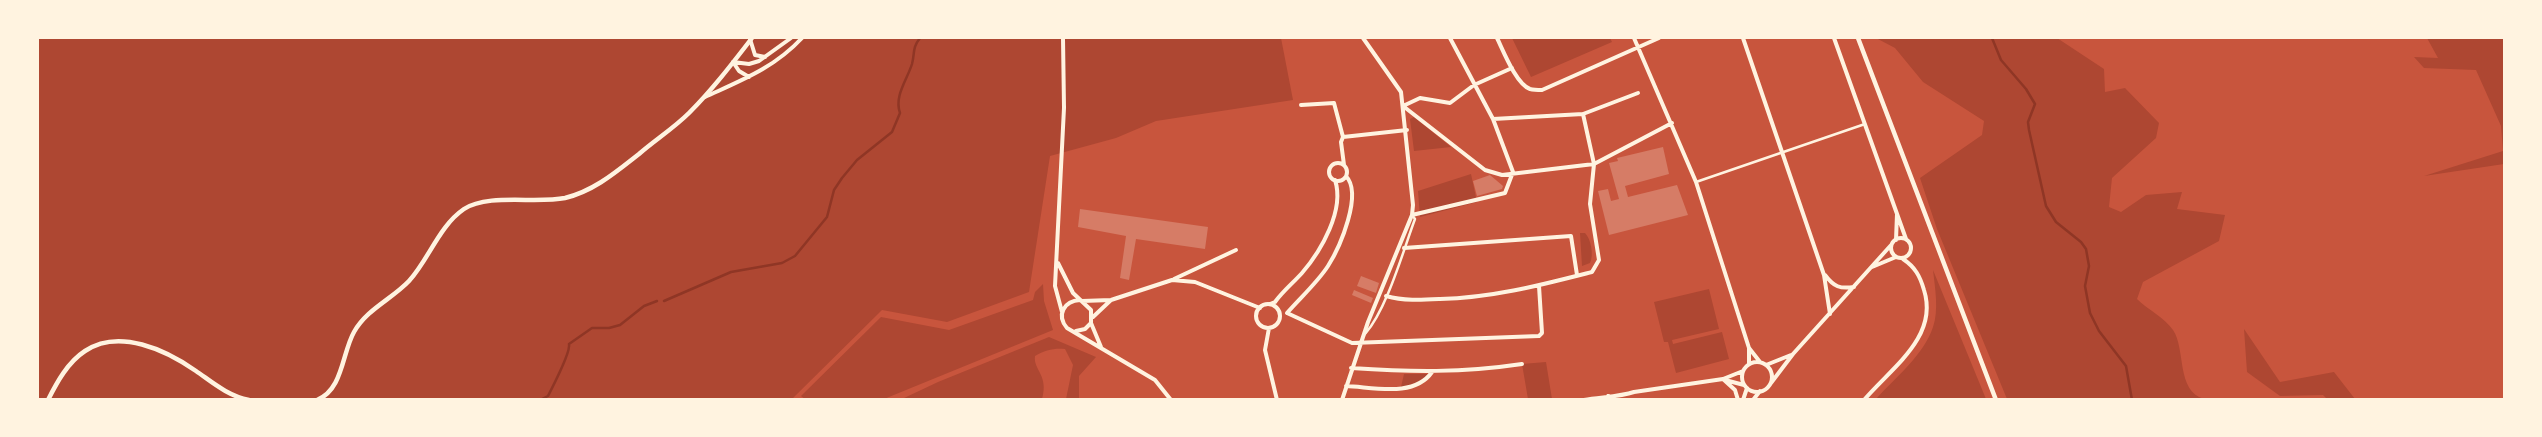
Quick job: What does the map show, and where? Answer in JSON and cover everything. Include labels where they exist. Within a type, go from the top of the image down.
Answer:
[{"type":"street","points":[[751,38],[755,55],[768,57]]},
{"type":"street","points":[[317,400],[330,390],[338,378],[352,336],[359,324],[408,282],[446,228],[464,209],[485,202],[555,200],[588,189],[621,168],[688,114],[751,38]]},
{"type":"street","points":[[733,62],[749,64],[768,57],[791,38]]},
{"type":"street","points":[[703,98],[748,77],[786,55],[802,38]]},
{"type":"street","points":[[1063,38],[1064,108],[1055,286],[1064,323],[1101,348],[1155,380],[1171,400]]},
{"type":"street","points":[[1342,400],[1351,368],[1412,215],[1407,130],[1401,92],[1363,38]]},
{"type":"street","points":[[1412,215],[1506,193],[1512,172],[1493,119],[1450,38]]},
{"type":"street","points":[[1497,38],[1512,68],[1529,89],[1542,90],[1659,38]]},
{"type":"street","points":[[1634,38],[1696,182],[1749,348],[1749,364]]},
{"type":"street","points":[[1743,38],[1824,275],[1830,314]]},
{"type":"street","points":[[1834,38],[1906,239],[1911,244],[1912,250],[1908,256],[1896,258],[1872,267]]},
{"type":"street","points":[[1858,38],[1996,400]]},
{"type":"street","points":[[733,62],[739,71],[748,77]]},
{"type":"street","points":[[1404,106],[1420,98],[1450,103],[1474,85],[1512,68]]},
{"type":"street","points":[[1493,119],[1583,114],[1638,92]]},
{"type":"street","points":[[1287,313],[1328,265],[1341,239],[1353,202],[1352,185],[1346,176],[1347,171],[1344,165],[1341,142],[1343,137],[1334,103],[1301,105]]},
{"type":"street","points":[[1404,106],[1485,170],[1502,175],[1512,172],[1594,164],[1672,124]]},
{"type":"street","points":[[1386,296],[1412,300],[1474,298],[1538,286],[1592,272],[1599,260],[1590,204],[1594,164],[1583,114]]},
{"type":"street","points":[[1696,182],[1866,124]]},
{"type":"street","points":[[1343,137],[1407,130]]},
{"type":"street","points":[[1269,328],[1258,322],[1256,315],[1260,308],[1275,302],[1316,255],[1334,215],[1338,191],[1335,180],[1330,175],[1330,166],[1338,162],[1344,165]]},
{"type":"street","points":[[1335,180],[1340,180],[1346,176]]},
{"type":"street","points":[[1896,240],[1897,212]]},
{"type":"street","points":[[1365,334],[1371,327],[1386,296],[1415,219],[1412,215]]},
{"type":"street","points":[[1404,248],[1571,236],[1577,276]]},
{"type":"street","points":[[1753,400],[1892,244],[1896,240],[1906,239]]},
{"type":"street","points":[[1892,244],[1892,253],[1896,258]]},
{"type":"street","points":[[1062,312],[1065,305],[1072,301],[1111,300],[1172,280],[1236,250]]},
{"type":"street","points":[[1864,400],[1912,348],[1921,336],[1926,323],[1927,300],[1920,277],[1903,258]]},
{"type":"street","points":[[1057,262],[1072,292],[1091,310],[1092,320],[1101,348]]},
{"type":"street","points":[[1824,275],[1833,286],[1842,289],[1854,287]]},
{"type":"street","points":[[1172,280],[1195,282],[1260,308]]},
{"type":"street","points":[[1270,304],[1279,312],[1287,313],[1352,343],[1540,336],[1542,333],[1538,286]]},
{"type":"street","points":[[1076,331],[1085,329],[1111,300]]},
{"type":"street","points":[[1276,400],[1265,350],[1269,328],[1278,322],[1279,312]]},
{"type":"street","points":[[48,400],[70,365],[84,351],[97,345],[124,342],[152,347],[182,362],[230,393],[249,400]]},
{"type":"street","points":[[1749,348],[1760,362],[1766,365],[1772,376],[1770,383]]},
{"type":"street","points":[[1766,365],[1793,354]]},
{"type":"street","points":[[1584,400],[1608,396],[1625,398],[1634,392],[1723,379],[1743,370],[1749,364],[1760,362]]},
{"type":"street","points":[[1351,368],[1432,372],[1476,370],[1522,364]]},
{"type":"street","points":[[1743,370],[1742,376],[1746,387],[1744,400]]},
{"type":"street","points":[[1346,386],[1408,389],[1421,383],[1432,372]]},
{"type":"street","points":[[1723,379],[1760,391]]},
{"type":"street","points":[[1723,379],[1735,390],[1738,400]]},
{"type":"street","points":[[1608,396],[1615,400]]},
{"type":"shaded area","points":[[38,38],[1281,38],[1293,100],[1156,121],[1116,138],[1050,156],[1029,292],[947,322],[882,310],[792,399],[38,399]]},
{"type":"shaded area","points":[[1512,38],[1610,38],[1612,42],[1531,77]]},
{"type":"shaded area","points":[[1876,38],[2057,38],[2104,69],[2105,92],[2125,88],[2159,123],[2156,138],[2112,178],[2109,207],[2121,212],[2146,195],[2182,192],[2177,209],[2225,215],[2219,241],[2143,282],[2137,299],[2173,330],[2177,338],[2185,379],[2189,388],[2195,395],[2204,399],[2007,399],[1937,229],[1920,178],[1982,135],[1984,121],[1923,82],[1895,48]]},
{"type":"shaded area","points":[[2427,38],[2504,38],[2504,164],[2424,176],[2503,151],[2501,126],[2476,70],[2424,68],[2414,57],[2438,58]]},
{"type":"shaded area","points":[[1414,117],[1451,147],[1414,151],[1410,119]]},
{"type":"shaded area","points":[[1471,174],[1477,202],[1420,217],[1418,191]]},
{"type":"shaded area","points":[[1580,233],[1585,233],[1587,236],[1592,252],[1590,263],[1582,266]]},
{"type":"shaded area","points":[[1933,270],[1986,399],[1876,399],[1916,357],[1929,337],[1936,313]]},
{"type":"shaded area","points":[[1043,284],[1044,301],[1053,330],[884,399],[806,400],[801,396],[881,317],[949,330],[1033,300],[1035,292]]},
{"type":"shaded area","points":[[1709,289],[1719,329],[1672,340],[1673,344],[1722,332],[1729,359],[1676,373],[1668,342],[1664,342],[1654,302]]},
{"type":"shaded area","points":[[2244,329],[2280,382],[2334,372],[2355,399],[2327,399],[2323,395],[2280,396],[2247,372]]},
{"type":"shaded area","points":[[1049,337],[1096,357],[1079,376],[1079,399],[1066,399],[1073,365],[1065,349],[1053,349],[1035,356],[1036,365],[1044,384],[1042,399],[902,399],[938,382]]},
{"type":"shaded area","points":[[1546,362],[1552,399],[1528,399],[1522,364]]},
{"type":"shaded area","points":[[1404,374],[1429,374],[1413,385],[1401,387]]},
{"type":"building","points":[[1663,147],[1669,174],[1625,186],[1628,197],[1677,185],[1688,215],[1609,235],[1598,191],[1608,189],[1611,201],[1619,199],[1609,163],[1618,161],[1617,158]]},
{"type":"building","points":[[1490,175],[1503,186],[1502,189],[1477,196],[1473,181]]},
{"type":"building","points":[[1080,209],[1208,227],[1205,249],[1136,239],[1129,280],[1120,278],[1126,236],[1078,227]]},
{"type":"building","points":[[1361,276],[1379,283],[1376,293],[1357,286]]},
{"type":"building","points":[[1354,290],[1373,298],[1371,303],[1352,295]]},
{"type":"waterway","points":[[664,301],[731,272],[782,263],[795,256],[827,217],[834,190],[842,178],[857,160],[892,132],[900,113],[900,94],[920,38]]},
{"type":"waterway","points":[[1992,38],[2001,60],[2026,89],[2035,104],[2028,122],[2046,206],[2056,222],[2081,242],[2086,249],[2089,266],[2085,286],[2090,313],[2099,331],[2126,366],[2132,400]]},
{"type":"waterway","points":[[540,400],[548,396],[565,361],[569,344],[592,328],[609,328],[620,325],[644,306],[657,301]]}]
